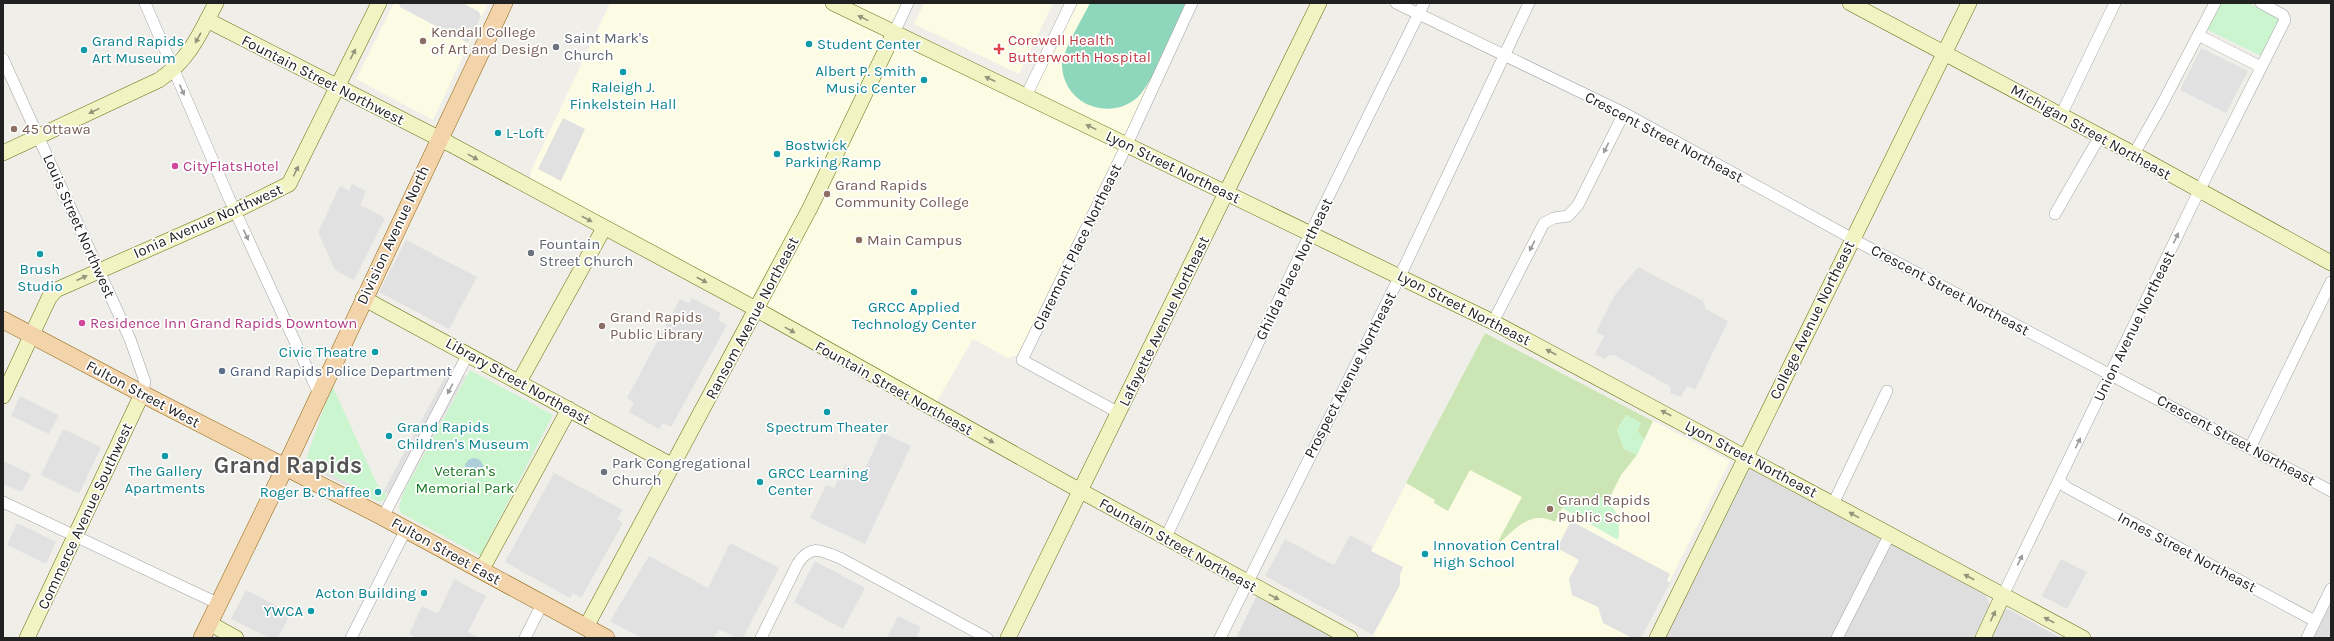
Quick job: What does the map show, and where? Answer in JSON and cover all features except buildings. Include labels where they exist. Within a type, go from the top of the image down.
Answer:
[{"type":"main road","name":"Division Avenue North","points":[[205,630],[319,394],[500,4]]},
{"type":"main road","name":"Fulton Street West","points":[[3,320],[284,468]]},
{"type":"main road","name":"Fulton Street East","points":[[284,468],[382,517],[606,638]]},
{"type":"street","points":[[144,3],[235,211],[319,394]]},
{"type":"street","points":[[3,153],[159,80],[173,71],[190,52],[216,3]]},
{"type":"street","name":"Ionia Avenue Northwest","points":[[3,396],[49,298],[56,290],[98,270],[235,211],[289,184],[379,3]]},
{"type":"street","name":"Lyon Street Northeast","points":[[833,3],[1227,192],[1310,234],[1493,322],[2084,638]]},
{"type":"street","name":"Ransom Avenue Northeast","points":[[586,627],[810,208],[908,3]]},
{"type":"street","points":[[1026,96],[1071,3]]},
{"type":"street","name":"Claremont Place Northeast","points":[[1119,413],[1022,360],[1192,3]]},
{"type":"street","name":"Lafayette Avenue Northeast","points":[[1008,638],[1319,3]]},
{"type":"street","name":"Crescent Street Northeast","points":[[1396,3],[1624,113],[1852,238],[2331,491]]},
{"type":"street","name":"Ghilda Place Northeast","points":[[1166,537],[1310,234],[1424,3]]},
{"type":"street","name":"Prospect Avenue Northeast","points":[[1220,638],[1400,276],[1529,3]]},
{"type":"street","name":"Michigan Street Northeast","points":[[1850,3],[2134,154],[2198,191],[2331,263]]},
{"type":"street","name":"College Avenue Northeast","points":[[1657,638],[1852,238],[1969,3]]},
{"type":"street","points":[[2061,115],[2115,3]]},
{"type":"street","points":[[2134,154],[2215,3]]},
{"type":"street","name":"Union Avenue Northeast","points":[[1983,638],[2112,374],[2198,191],[2285,20],[2283,14],[2261,3]]},
{"type":"street","name":"Fountain Street Northwest","points":[[207,20],[336,88],[438,139]]},
{"type":"street","points":[[2198,35],[2261,67]]},
{"type":"street","name":"Louis Street Northwest","points":[[3,59],[98,270],[144,377],[146,382],[142,394]]},
{"type":"street","points":[[1493,322],[1544,222],[1554,218],[1568,216],[1578,205],[1624,113]]},
{"type":"street","points":[[2055,214],[2100,136]]},
{"type":"street","name":"Fountain Street Northeast","points":[[438,139],[756,310],[1080,491],[1350,638]]},
{"type":"street","points":[[519,382],[604,228]]},
{"type":"street","points":[[2250,448],[2331,282]]},
{"type":"street","name":"Library Street Northeast","points":[[363,298],[672,466]]},
{"type":"street","points":[[382,517],[468,354]]},
{"type":"street","points":[[1833,504],[1887,390]]},
{"type":"street","name":"Commerce Avenue Southwest","points":[[27,638],[76,537],[142,394]]},
{"type":"street","points":[[481,570],[569,409]]},
{"type":"street","name":"Innes Street Northeast","points":[[2060,481],[2066,487],[2315,621]]},
{"type":"street","points":[[3,502],[217,603]]},
{"type":"street","points":[[351,638],[406,530]]},
{"type":"street","points":[[1837,638],[1890,534]]},
{"type":"street","points":[[761,638],[804,554],[812,550],[822,551],[840,558],[987,638]]},
{"type":"street","points":[[2307,638],[2315,621],[2328,605],[2331,589]]},
{"type":"street","points":[[525,638],[542,604]]},
{"type":"street","points":[[205,630],[236,638]]},
{"type":"shaded area","name":"Kendall College of Art and Design","points":[[394,3],[488,3],[433,120],[356,79]]},
{"type":"shaded area","points":[[399,3],[463,3],[479,12],[481,17],[468,43],[400,7]]},
{"type":"shaded area","name":"Grand Rapids Community College","points":[[610,3],[908,3],[894,33],[1025,96],[1071,3],[1192,3],[1020,354],[1008,358],[973,339],[936,403],[530,180],[531,171]]},
{"type":"shaded area","name":"Corewell Health Butterworth Hospital","points":[[924,3],[1053,3],[1019,74],[914,24]]},
{"type":"shaded area","points":[[2201,48],[2248,71],[2226,113],[2180,90]]},
{"type":"shaded area","points":[[563,118],[585,129],[561,181],[538,169]]},
{"type":"shaded area","points":[[352,184],[366,191],[360,205],[385,218],[354,280],[335,270],[318,232],[340,186],[349,191]]},
{"type":"shaded area","points":[[406,240],[477,277],[449,329],[379,292]]},
{"type":"shaded area","points":[[1638,267],[1703,301],[1706,309],[1728,321],[1695,390],[1687,386],[1681,397],[1670,393],[1671,388],[1668,385],[1614,355],[1607,356],[1605,359],[1595,354],[1604,336],[1596,332],[1615,295]]},
{"type":"shaded area","points":[[692,298],[721,313],[718,320],[727,325],[671,427],[663,423],[659,429],[629,412],[634,403],[627,398],[680,299],[689,303]]},
{"type":"shaded area","name":"Grand Rapids Public School","points":[[1485,333],[1730,461],[1641,638],[1378,638],[1265,576],[1285,539],[1334,565],[1350,535],[1373,547]]},
{"type":"shaded area","points":[[449,369],[454,372],[389,495],[383,492]]},
{"type":"shaded area","points":[[463,375],[466,376],[407,484],[404,483]]},
{"type":"shaded area","points":[[20,396],[59,415],[49,434],[11,416]]},
{"type":"shaded area","points":[[63,429],[101,447],[79,494],[41,475]]},
{"type":"shaded area","points":[[882,432],[911,446],[865,544],[810,518],[826,485],[834,488],[845,465],[863,473]]},
{"type":"shaded area","points":[[3,461],[31,474],[22,492],[3,484]]},
{"type":"shaded area","points":[[1751,467],[1986,595],[1990,606],[1974,638],[1662,638],[1744,472]]},
{"type":"shaded area","points":[[325,472],[370,494],[371,498],[321,473]]},
{"type":"shaded area","points":[[554,473],[623,510],[617,519],[623,523],[581,598],[573,593],[570,598],[505,562]]},
{"type":"shaded area","points":[[1571,521],[1670,574],[1667,581],[1670,583],[1641,638],[1632,638],[1603,623],[1598,607],[1572,595],[1569,579],[1579,560],[1557,548]]},
{"type":"shaded area","points":[[17,523],[56,542],[46,564],[7,545]]},
{"type":"shaded area","points":[[1350,535],[1373,547],[1371,551],[1403,567],[1400,575],[1400,585],[1373,635],[1265,576],[1285,539],[1334,565]]},
{"type":"shaded area","points":[[730,543],[779,568],[743,638],[737,638],[719,629],[714,638],[641,638],[610,621],[649,556],[708,588]]},
{"type":"shaded area","points":[[2061,559],[2087,572],[2067,609],[2042,596]]},
{"type":"shaded area","points":[[815,561],[865,588],[843,629],[794,602]]},
{"type":"shaded area","points":[[454,579],[486,596],[468,632],[480,638],[417,638],[409,634],[422,606],[438,614]]},
{"type":"shaded area","points":[[246,590],[291,613],[278,638],[269,638],[231,619]]},
{"type":"shaded area","points":[[1257,595],[1336,638],[1236,638]]},
{"type":"shaded area","points":[[2331,601],[2331,638],[2313,638]]},
{"type":"shaded area","points":[[2008,609],[2061,638],[1988,638],[2002,610]]},
{"type":"shaded area","points":[[898,616],[921,627],[916,638],[887,638]]},
{"type":"green space","points":[[1090,3],[1187,3],[1151,79],[1138,97],[1127,104],[1115,108],[1090,106],[1080,100],[1071,91],[1065,80],[1062,66],[1065,52]]},
{"type":"green space","points":[[2220,3],[2249,3],[2280,19],[2261,56],[2206,29]]},
{"type":"green space","points":[[1485,333],[1653,421],[1644,440],[1637,431],[1641,423],[1626,415],[1617,430],[1624,449],[1637,455],[1621,475],[1608,501],[1601,498],[1562,508],[1555,522],[1537,518],[1530,520],[1515,529],[1495,547],[1522,497],[1470,470],[1448,511],[1434,503],[1435,500],[1406,483]]},
{"type":"green space","name":"Veteran's Memorial Park","points":[[470,370],[553,415],[485,546],[486,549],[483,554],[479,555],[401,513],[399,507],[403,493]]},
{"type":"green space","points":[[332,385],[376,482],[386,495],[385,499],[379,502],[371,498],[370,494],[326,472],[321,473],[305,462]]},
{"type":"green space","points":[[1626,415],[1641,423],[1637,431],[1644,440],[1637,455],[1624,449],[1617,430]]},
{"type":"green space","points":[[1602,498],[1612,506],[1617,516],[1619,528],[1618,540],[1562,508],[1579,502]]},
{"type":"water","points":[[474,458],[480,461],[483,467],[480,473],[474,476],[468,473],[465,467],[468,461]]},
{"type":"place","name":"Kendall College of Art and Design","points":[[423,41]]},
{"type":"place","name":"Student Center","points":[[809,44]]},
{"type":"place","name":"Saint Mark's Church","points":[[556,47]]},
{"type":"place","name":"Corewell Health Butterworth Hospital","points":[[999,49]]},
{"type":"place","name":"Grand Rapids Art Museum","points":[[84,50]]},
{"type":"place","name":"Raleigh J. Finkelstein Hall","points":[[623,72]]},
{"type":"place","name":"Albert P. Smith Music Center","points":[[924,80]]},
{"type":"place","name":"45 Ottawa","points":[[14,129]]},
{"type":"place","name":"L-Loft","points":[[498,133]]},
{"type":"place","name":"Bostwick Parking Ramp","points":[[777,154]]},
{"type":"place","name":"CityFlatsHotel","points":[[175,166]]},
{"type":"place","name":"Grand Rapids Community College","points":[[827,194]]},
{"type":"place","name":"Main Campus","points":[[859,240]]},
{"type":"place","name":"Fountain Street Church","points":[[531,253]]},
{"type":"place","name":"Brush Studio","points":[[40,254]]},
{"type":"place","name":"GRCC Applied Technology Center","points":[[914,292]]},
{"type":"place","name":"Residence Inn Grand Rapids Downtown","points":[[82,323]]},
{"type":"place","name":"Grand Rapids Public Library","points":[[602,326]]},
{"type":"place","name":"Civic Theatre","points":[[375,352]]},
{"type":"place","name":"Grand Rapids Police Department","points":[[222,371]]},
{"type":"place","name":"Spectrum Theater","points":[[827,412]]},
{"type":"place","name":"Grand Rapids Children's Museum","points":[[389,436]]},
{"type":"place","name":"The Gallery Apartments","points":[[165,456]]},
{"type":"place","name":"Park Congregational Church","points":[[604,472]]},
{"type":"place","name":"GRCC Learning Center","points":[[760,482]]},
{"type":"place","name":"Roger B. Chaffee","points":[[378,492]]},
{"type":"place","name":"Grand Rapids Public School","points":[[1550,509]]},
{"type":"place","name":"Innovation Central High School","points":[[1425,554]]},
{"type":"place","name":"Acton Building","points":[[424,593]]},
{"type":"place","name":"YWCA","points":[[311,611]]},
{"type":"district","name":"Grand Rapids","points":[[288,465]]}]
